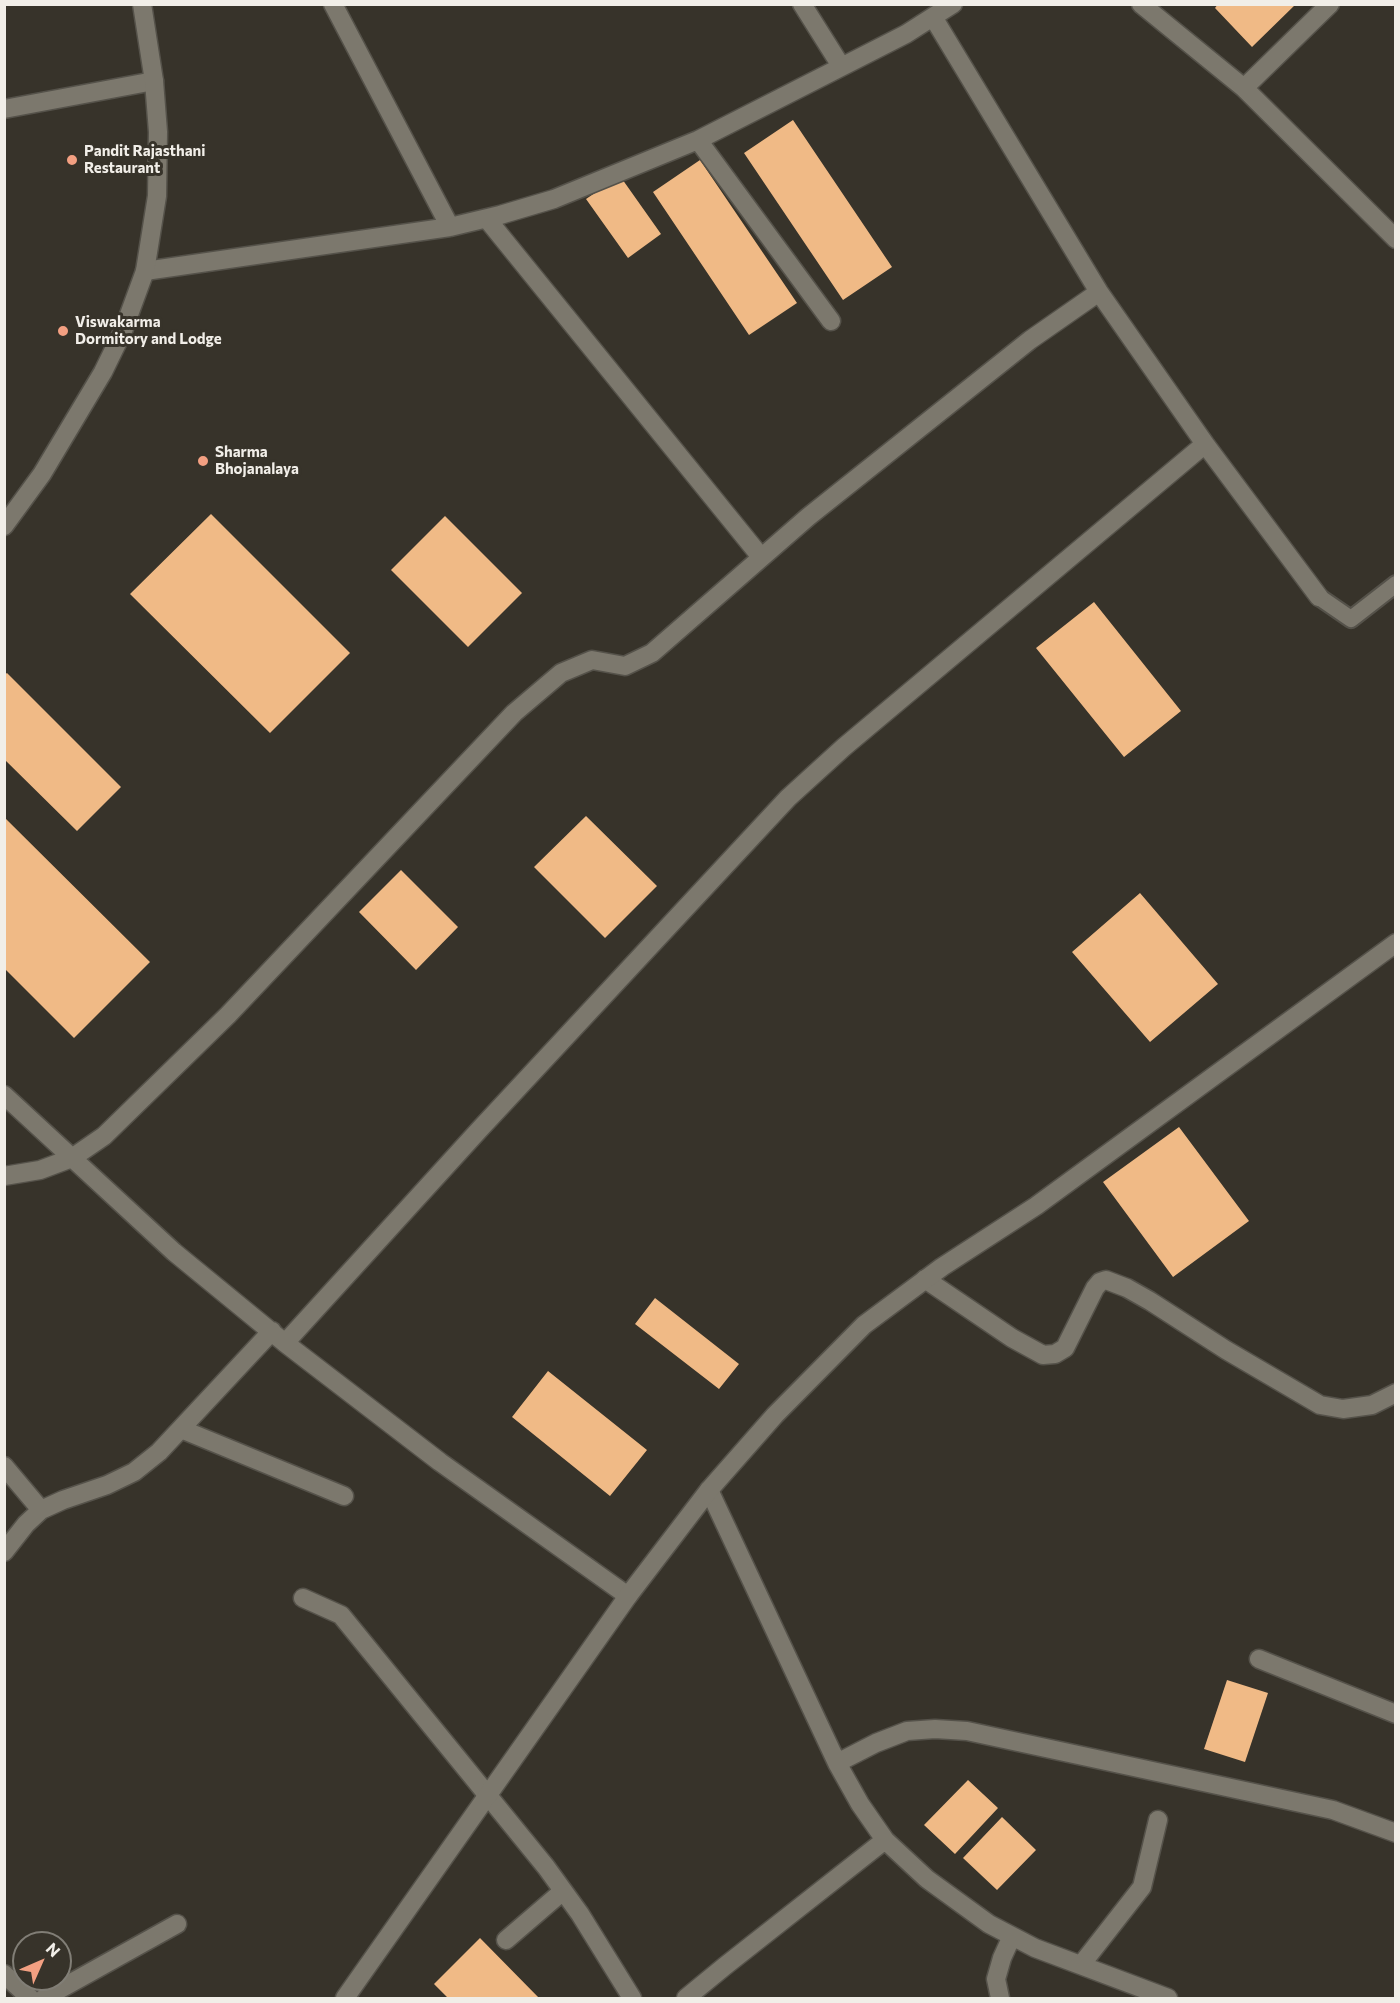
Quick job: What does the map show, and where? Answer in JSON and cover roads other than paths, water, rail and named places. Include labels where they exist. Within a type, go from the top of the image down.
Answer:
[{"type":"street","points":[[4,526],[42,474],[103,372],[123,331],[145,271],[157,196],[158,132],[154,81],[142,4]]},
{"type":"street","points":[[333,4],[450,227]]},
{"type":"street","points":[[802,4],[841,66]]},
{"type":"street","points":[[145,271],[450,227],[487,219],[554,199],[698,140],[906,33],[954,4]]},
{"type":"street","points":[[1141,4],[1244,88],[1394,236]]},
{"type":"street","points":[[1244,88],[1330,4]]},
{"type":"street","points":[[933,17],[1100,292],[1205,444],[1319,597]]},
{"type":"street","points":[[4,109],[154,81]]},
{"type":"street","points":[[698,140],[831,321]]},
{"type":"street","points":[[487,219],[761,557]]},
{"type":"street","points":[[4,1176],[40,1170],[72,1158],[104,1136],[189,1055],[514,713],[561,673],[592,660],[625,666],[652,653],[807,517],[1030,340],[1100,292]]},
{"type":"street","points":[[4,1552],[26,1524],[41,1510],[107,1485],[134,1472],[159,1452],[278,1337],[479,1130],[788,798],[844,747],[1205,444]]},
{"type":"street","points":[[345,1998],[628,1596],[709,1490],[775,1415],[864,1325],[926,1279],[1036,1206],[1395,943]]},
{"type":"street","points":[[4,1095],[174,1252],[278,1337],[440,1462],[628,1596]]},
{"type":"street","points":[[926,1279],[1012,1338],[1042,1355],[1055,1354],[1065,1348],[1095,1288],[1100,1282],[1106,1280],[1120,1284],[1150,1301],[1226,1350],[1320,1404],[1343,1409],[1372,1405],[1395,1393]]},
{"type":"street","points":[[181,1429],[344,1497]]},
{"type":"street","points":[[4,1466],[41,1510]]},
{"type":"street","points":[[709,1490],[837,1763],[860,1804],[885,1840],[927,1879],[989,1924],[1035,1948],[1168,1998]]},
{"type":"street","points":[[303,1599],[341,1615],[519,1832],[580,1914],[632,1998]]},
{"type":"street","points":[[1259,1659],[1395,1714]]},
{"type":"street","points":[[837,1763],[876,1743],[907,1731],[935,1729],[967,1731],[1333,1810],[1395,1833]]},
{"type":"street","points":[[1081,1965],[1142,1887],[1158,1820]]},
{"type":"street","points":[[686,1998],[885,1840]]},
{"type":"street","points":[[506,1940],[563,1891]]},
{"type":"street","points":[[44,1998],[177,1924]]},
{"type":"street","points":[[1000,1998],[996,1979],[1012,1936]]},
{"type":"street","points":[[4,1974],[30,1998]]},
{"type":"lane","points":[[1319,597],[1351,619],[1395,584]]},
{"type":"place","name":"Pandit Rajasthani Restaurant","points":[[72,160]]},
{"type":"place","name":"Viswakarma Dormitory and Lodge","points":[[63,331]]},
{"type":"place","name":"Sharma Bhojanalaya","points":[[203,461]]}]
